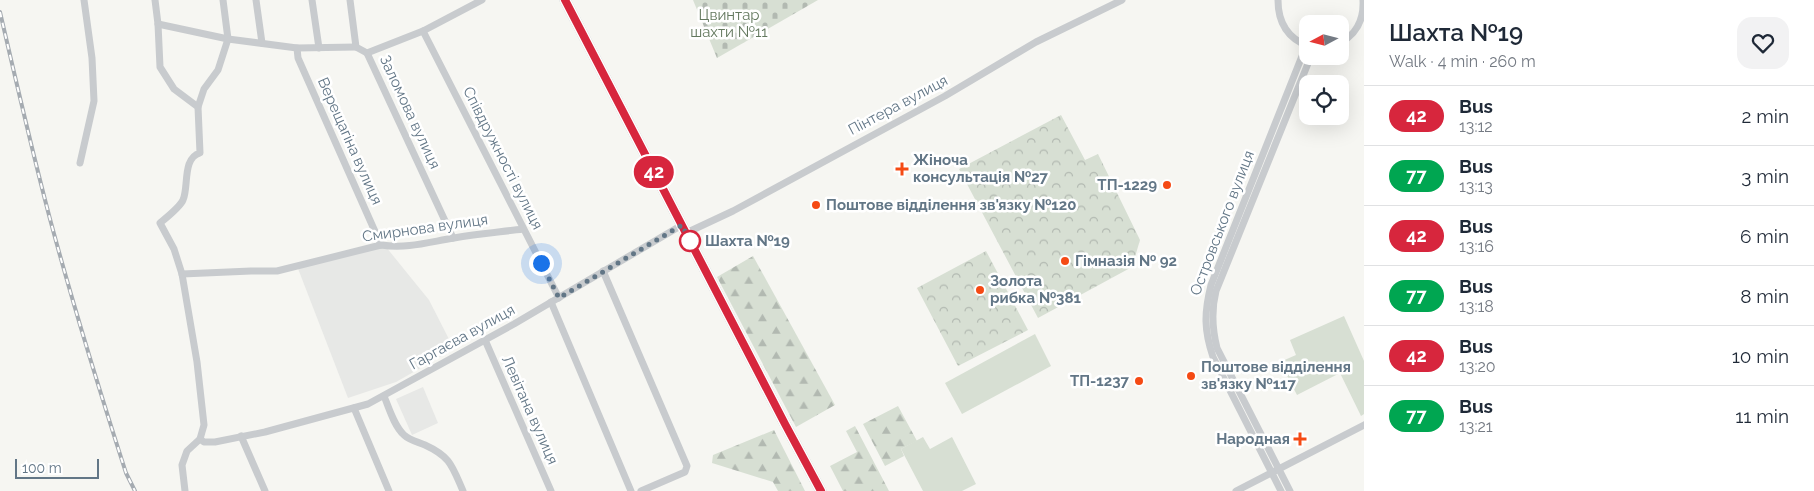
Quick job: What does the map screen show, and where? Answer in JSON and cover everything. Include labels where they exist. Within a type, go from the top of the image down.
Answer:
[{"type":"main road","points":[[564,0],[821,491]]},
{"type":"street","points":[[80,163],[94,101],[92,58],[84,0]]},
{"type":"street","points":[[155,0],[160,67],[174,89],[198,107]]},
{"type":"street","points":[[186,491],[182,465],[187,451],[200,439],[204,426],[182,274],[174,248],[160,223],[183,201],[189,164],[194,156],[200,153],[198,107],[204,89],[218,70],[228,39],[223,0]]},
{"type":"street","points":[[256,0],[262,43]]},
{"type":"street","points":[[312,0],[319,48]]},
{"type":"street","points":[[158,24],[228,39],[297,48],[356,46],[350,0]]},
{"type":"street","points":[[367,54],[423,31],[482,0]]},
{"type":"street","name":"Пінтера вулиця","points":[[684,229],[732,212],[945,96],[1036,42],[1122,0]]},
{"type":"street","points":[[1278,0],[1278,10],[1282,25],[1291,37],[1299,42]]},
{"type":"street","points":[[1349,37],[1362,25],[1363,0]]},
{"type":"street","name":"Співдружності вулиця","points":[[423,31],[559,298]]},
{"type":"street","name":"Заломова вулиця","points":[[356,46],[367,54],[453,238]]},
{"type":"street","name":"Верещагіна вулиця","points":[[297,48],[298,58],[381,245]]},
{"type":"street","name":"Островського вулиця","points":[[1290,491],[1275,470],[1213,358],[1205,324],[1205,308],[1211,285],[1299,64]]},
{"type":"street","name":"Островського вулиця","points":[[1281,491],[1275,470],[1217,348],[1214,334],[1213,305],[1216,291],[1307,65]]},
{"type":"street","points":[[1259,164],[1266,168]]},
{"type":"street","name":"Смирнова вулиця","points":[[182,274],[251,271],[277,272],[381,245],[392,247],[414,246],[453,238],[523,228]]},
{"type":"street","name":"Гаргаєва вулиця","points":[[200,439],[204,442],[215,442],[266,432],[368,404],[485,340],[603,271],[684,229]]},
{"type":"street","points":[[1227,244],[1233,251]]},
{"type":"street","points":[[603,271],[687,466],[685,472],[642,491]]},
{"type":"street","points":[[551,302],[631,491]]},
{"type":"street","name":"Левітана вулиця","points":[[485,340],[551,491]]},
{"type":"street","points":[[384,396],[400,430],[405,436],[437,451],[446,458],[454,469],[463,491]]},
{"type":"street","points":[[354,408],[389,491]]},
{"type":"street","points":[[1236,491],[1364,425]]},
{"type":"street","points":[[241,436],[265,491]]},
{"type":"shaded area","points":[[386,247],[429,300],[454,349],[396,382],[348,398],[297,266]]},
{"type":"shaded area","points":[[423,387],[438,423],[412,435],[396,399]]},
{"type":"green space","name":"Цвинтар шахти №11","points":[[693,0],[818,0],[717,58]]},
{"type":"green space","points":[[1061,115],[1085,160],[1098,154],[1140,240],[1132,267],[1038,318],[959,169]]},
{"type":"green space","points":[[986,251],[1028,330],[958,366],[917,288]]},
{"type":"green space","points":[[753,256],[835,405],[796,427],[717,277]]},
{"type":"green space","points":[[1344,316],[1364,361],[1364,414],[1361,416],[1340,373],[1297,395],[1280,362],[1296,355],[1290,340]]},
{"type":"green space","points":[[1035,334],[1051,366],[962,414],[945,383]]},
{"type":"green space","points":[[898,406],[917,441],[901,449],[904,456],[885,466],[863,424]]},
{"type":"green space","points":[[855,426],[889,491],[843,491],[830,466],[857,452],[846,431]]},
{"type":"green space","points":[[774,430],[805,491],[778,491],[773,482],[712,463],[713,455]]},
{"type":"green space","points":[[923,437],[930,449],[952,437],[976,484],[962,491],[923,491],[901,449]]},
{"type":"railway","points":[[0,12],[43,193],[86,347],[126,473],[135,491]]},
{"type":"bus line","name":"42","points":[[565,0],[821,491]]},
{"type":"place","name":"Жіноча консультація №27","points":[[902,169]]},
{"type":"place","name":"ТП-1229","points":[[1167,185]]},
{"type":"place","name":"Поштове відділення зв'язку №120","points":[[816,205]]},
{"type":"place","name":"Шахта №19","points":[[690,241]]},
{"type":"place","name":"Гімназія № 92","points":[[1065,261]]},
{"type":"place","name":"Золота рибка №381","points":[[980,290]]},
{"type":"place","name":"Поштове відділення зв'язку №117","points":[[1191,376]]},
{"type":"place","name":"ТП-1237","points":[[1139,381]]},
{"type":"place","name":"Народная","points":[[1300,439]]},
{"type":"route","points":[[541,263],[559,298],[682,225],[694,249],[690,241]]}]
